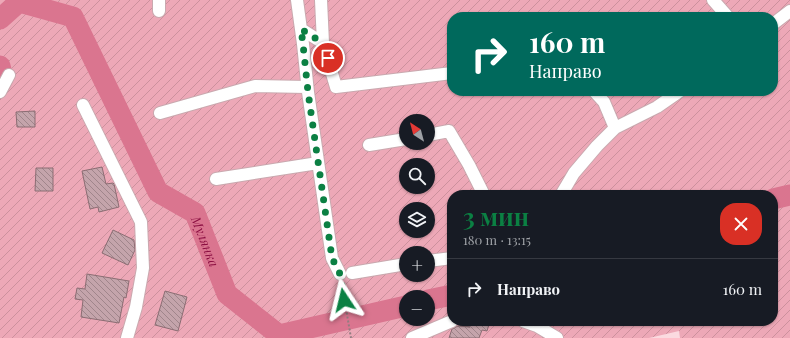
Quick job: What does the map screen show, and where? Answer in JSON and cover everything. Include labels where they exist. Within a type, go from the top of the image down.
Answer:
[{"type":"street","points":[[297,0],[307,87],[332,258],[346,273],[399,265]]},
{"type":"street","points":[[321,0],[323,43],[336,87],[447,74]]},
{"type":"street","points":[[713,0],[724,12]]},
{"type":"street","points":[[778,21],[789,14]]},
{"type":"street","points":[[301,29],[323,43]]},
{"type":"street","points":[[0,92],[9,75]]},
{"type":"street","points":[[160,113],[254,86],[307,87]]},
{"type":"street","points":[[599,96],[604,102],[615,128]]},
{"type":"street","points":[[564,190],[574,173],[596,146],[615,128],[657,107],[673,96]]},
{"type":"street","points":[[83,105],[142,222],[144,268],[136,307],[127,338]]},
{"type":"street","points":[[435,133],[449,131],[482,190]]},
{"type":"street","points":[[369,145],[399,140]]},
{"type":"street","points":[[216,179],[318,163]]},
{"type":"street","points":[[435,260],[447,259]]},
{"type":"street","points":[[412,338],[447,323]]},
{"type":"street","points":[[537,326],[557,338]]},
{"type":"path","points":[[346,273],[351,338]]},
{"type":"shaded area","points":[[0,0],[790,0],[790,338],[680,338],[679,331],[649,338],[0,338]]},
{"type":"building","points":[[35,111],[35,127],[17,127],[16,112]]},
{"type":"building","points":[[102,167],[106,184],[114,184],[119,207],[99,212],[98,207],[90,209],[82,171]]},
{"type":"building","points":[[36,168],[53,168],[53,191],[35,191]]},
{"type":"building","points":[[113,230],[134,240],[135,250],[128,265],[102,253]]},
{"type":"building","points":[[87,274],[129,281],[119,323],[81,317],[83,300],[75,299],[77,288],[85,289]]},
{"type":"building","points":[[165,291],[187,297],[178,331],[155,325]]},
{"type":"building","points":[[458,326],[470,327],[465,326],[488,326],[487,331],[482,330],[479,338],[449,338],[452,329]]},
{"type":"waterway","name":"Мулянка","points":[[0,19],[19,2],[73,17],[158,192],[195,213],[227,294],[279,335],[399,308]]},
{"type":"waterway","name":"Мулянка","points":[[0,66],[3,78],[0,84]]},
{"type":"waterway","name":"Мулянка","points":[[778,198],[790,195]]},
{"type":"waterway","name":"Мулянка","points":[[435,299],[447,296]]},
{"type":"route","points":[[328,58],[323,43],[301,29],[308,92],[332,258],[340,274],[344,300]]}]
